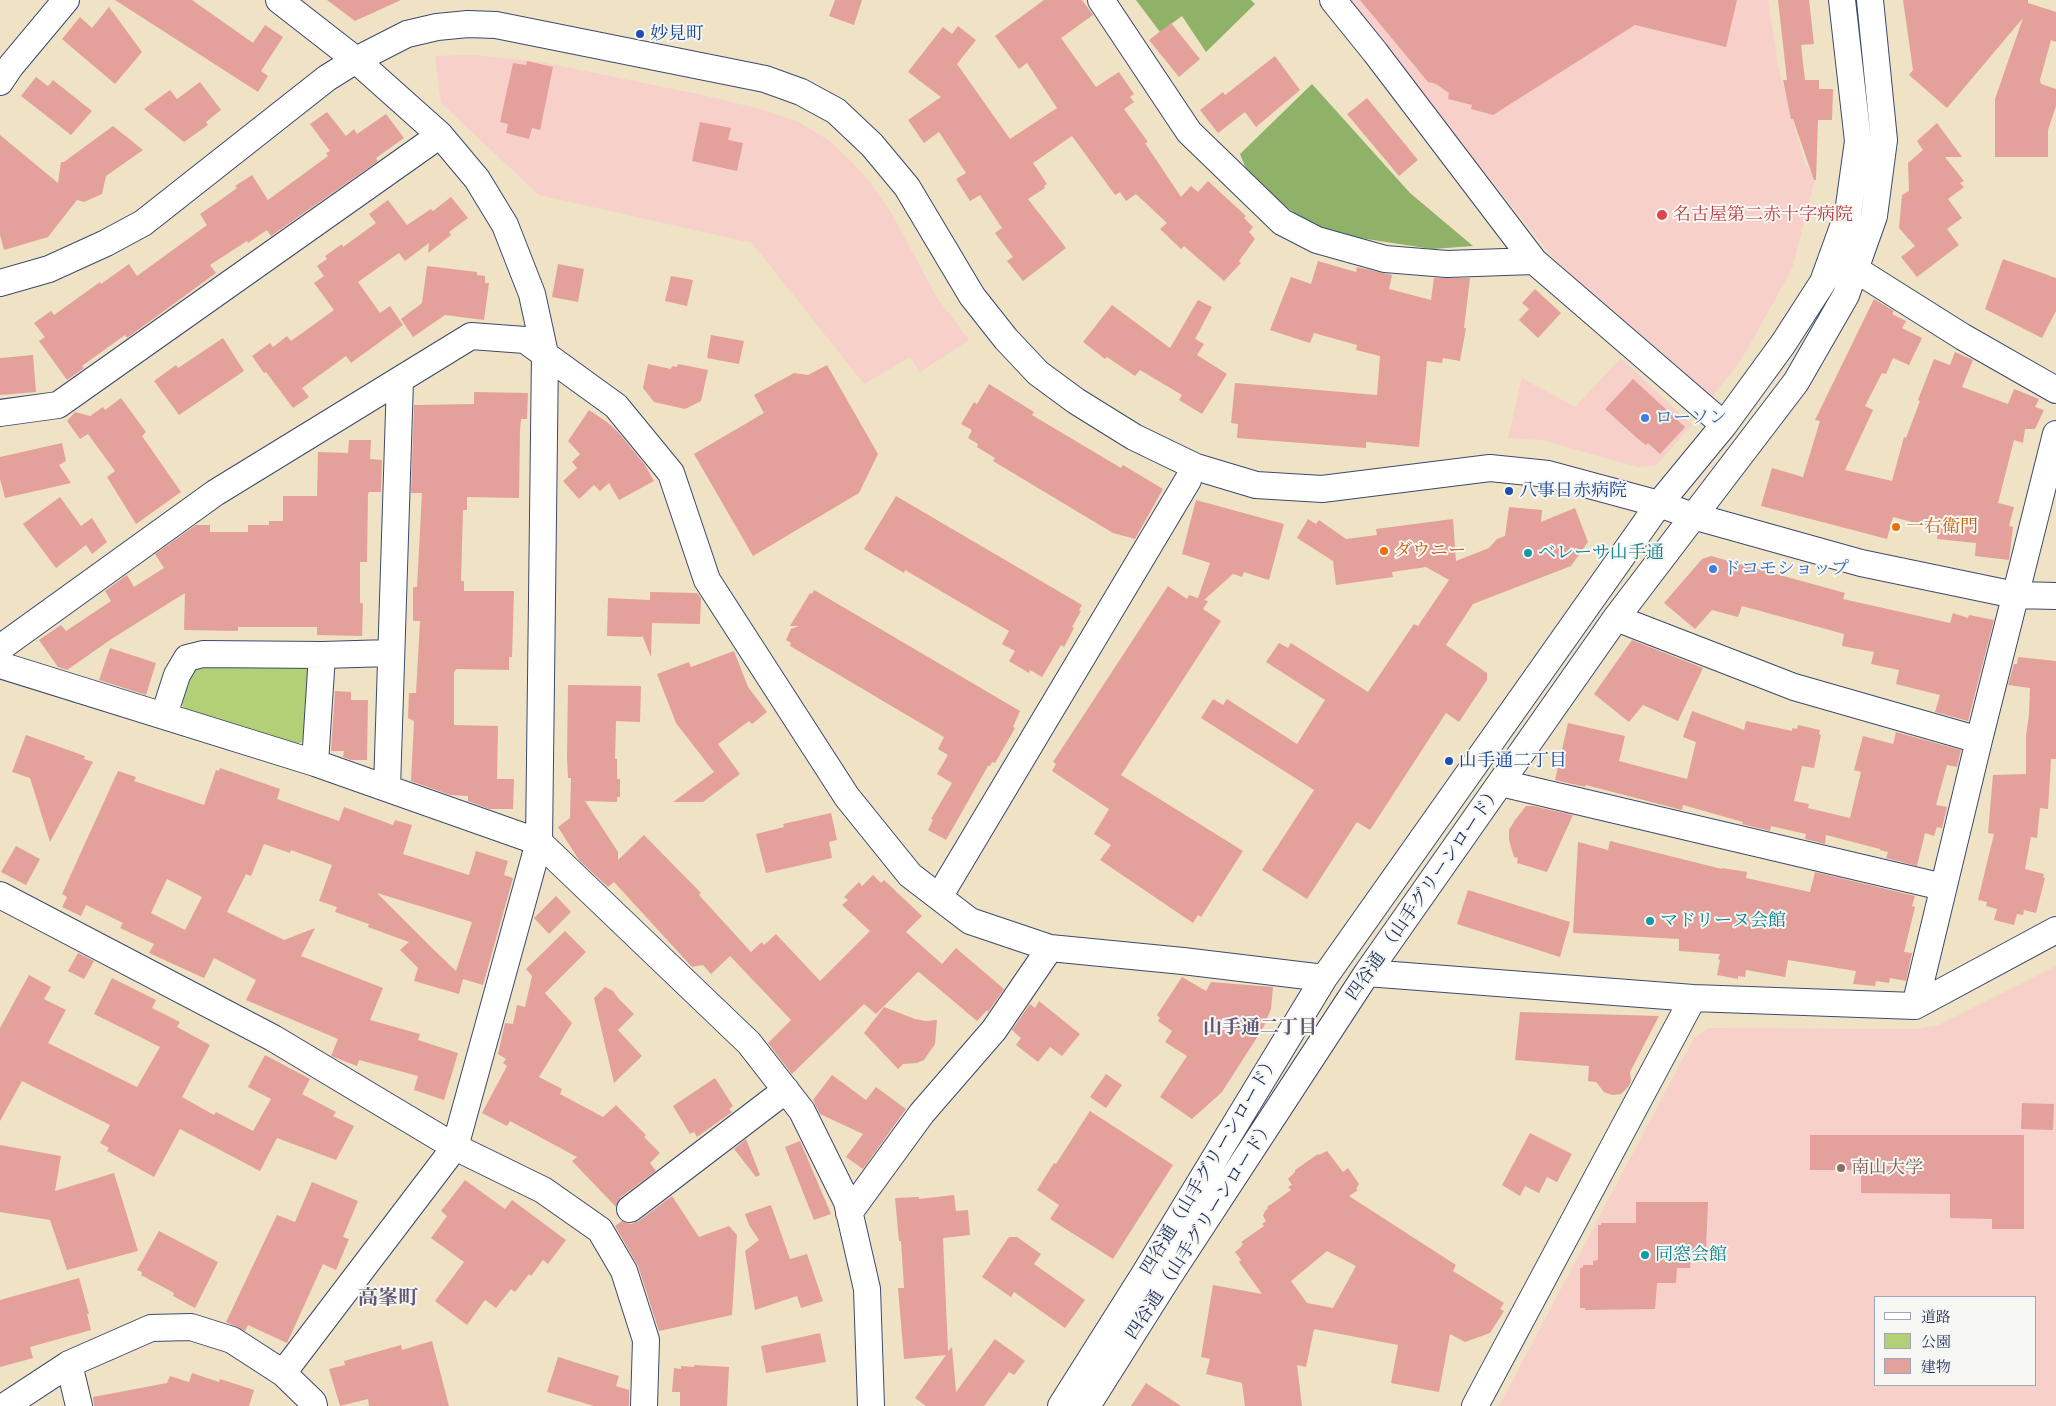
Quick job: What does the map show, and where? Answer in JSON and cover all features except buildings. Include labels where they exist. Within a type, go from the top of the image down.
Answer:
[{"type":"street","points":[[0,82],[10,67],[66,0]]},
{"type":"street","points":[[278,0],[356,60],[440,135],[477,179],[504,225],[532,294],[545,354],[540,842],[455,1147],[283,1373]]},
{"type":"street","points":[[1101,0],[1189,132],[1282,222],[1317,240],[1385,259],[1447,264],[1534,261]]},
{"type":"street","points":[[1333,0],[1375,52],[1534,261],[1724,425]]},
{"type":"street","name":"四谷通（山手グリーンロード）","points":[[1061,1406],[1145,1273],[1324,978],[1659,504],[1724,425],[1783,344],[1823,282],[1848,213],[1858,141],[1842,0]]},
{"type":"street","name":"四谷通 （山手グリーンロード）","points":[[1087,1406],[1167,1279],[1366,973],[1616,618],[1796,382],[1846,295],[1874,216],[1884,140],[1870,0]]},
{"type":"street","points":[[0,283],[49,269],[106,243],[143,223],[185,192],[327,78],[356,60],[408,34],[437,27],[468,24],[496,25],[765,79],[801,92],[836,111],[872,144],[907,187],[972,296],[1006,339],[1038,373],[1076,401],[1134,436],[1196,467],[1256,485],[1322,490],[1490,468],[1548,474],[1659,504],[1693,516],[1861,563],[2015,595],[2056,596]]},
{"type":"street","points":[[0,413],[58,405],[440,135]]},
{"type":"street","points":[[1855,269],[1963,337],[2056,390]]},
{"type":"street","points":[[0,648],[215,494],[471,336],[525,340],[616,406],[671,474],[707,580],[847,797],[910,875],[970,921],[1050,948],[1183,961],[1324,978]]},
{"type":"street","points":[[387,788],[400,380]]},
{"type":"street","points":[[1914,1006],[2056,434]]},
{"type":"street","points":[[939,896],[1188,480]]},
{"type":"street","points":[[1616,618],[1794,687],[1979,740]]},
{"type":"street","points":[[164,715],[177,674],[187,658],[203,654],[322,655],[390,652]]},
{"type":"street","points":[[315,763],[322,655]]},
{"type":"street","points":[[0,665],[315,763],[540,842],[749,1043],[802,1111],[847,1202],[850,1213],[867,1290],[871,1406]]},
{"type":"street","points":[[1501,783],[1943,887]]},
{"type":"street","points":[[0,895],[273,1038],[455,1147],[543,1190],[600,1230],[624,1271],[646,1340],[644,1406]]},
{"type":"street","points":[[1366,973],[1693,998],[1914,1006],[2056,930]]},
{"type":"street","points":[[850,1213],[922,1113],[994,1030],[1050,948]]},
{"type":"street","points":[[1475,1406],[1693,998]]},
{"type":"street","points":[[630,1209],[786,1090]]},
{"type":"street","points":[[5,1406],[69,1364],[151,1328],[191,1327],[232,1340],[283,1373],[313,1402],[314,1406]]},
{"type":"street","points":[[69,1364],[80,1406]]},
{"type":"shaded area","name":"名古屋第二赤十字病院","points":[[1346,0],[1768,0],[1778,66],[1805,165],[1816,175],[1792,269],[1741,360],[1707,403],[1552,256]]},
{"type":"shaded area","points":[[476,55],[541,62],[707,96],[764,110],[799,122],[831,142],[870,182],[892,214],[936,296],[969,340],[920,372],[910,357],[864,384],[752,243],[539,195],[441,103],[435,56]]},
{"type":"shaded area","points":[[1621,358],[1692,425],[1656,465],[1638,467],[1541,440],[1508,438],[1522,378],[1575,407]]},
{"type":"shaded area","name":"南山大学","points":[[2056,966],[2056,1406],[1499,1406],[1694,1038],[1708,1028],[1916,1029],[1939,1025]]},
{"type":"green space","points":[[1136,0],[1251,0],[1255,4],[1206,52],[1182,16],[1160,32]]},
{"type":"green space","points":[[1312,84],[1410,193],[1473,246],[1432,249],[1340,235],[1307,222],[1267,193],[1246,169],[1240,154]]},
{"type":"green space","points":[[314,661],[306,730],[302,742],[293,745],[185,710],[180,700],[190,671],[199,664]]},
{"type":"place","name":"妙見町","points":[[640,34]]},
{"type":"place","name":"名古屋第二赤十字病院","points":[[1662,215]]},
{"type":"place","name":"ローソン","points":[[1645,418]]},
{"type":"place","name":"八事日赤病院","points":[[1509,491]]},
{"type":"place","name":"一右衛門","points":[[1896,527]]},
{"type":"place","name":"ダウニー","points":[[1384,551]]},
{"type":"place","name":"ベレーサ山手通","points":[[1528,553]]},
{"type":"place","name":"ドコモショップ","points":[[1713,569]]},
{"type":"place","name":"山手通二丁目","points":[[1449,761]]},
{"type":"place","name":"マドリーヌ会館","points":[[1650,921]]},
{"type":"place","name":"南山大学","points":[[1841,1168]]},
{"type":"place","name":"同窓会館","points":[[1645,1255]]},
{"type":"district","name":"山手通二丁目","points":[[1260,1028]]},
{"type":"district","name":"高峯町","points":[[388,1298]]}]
